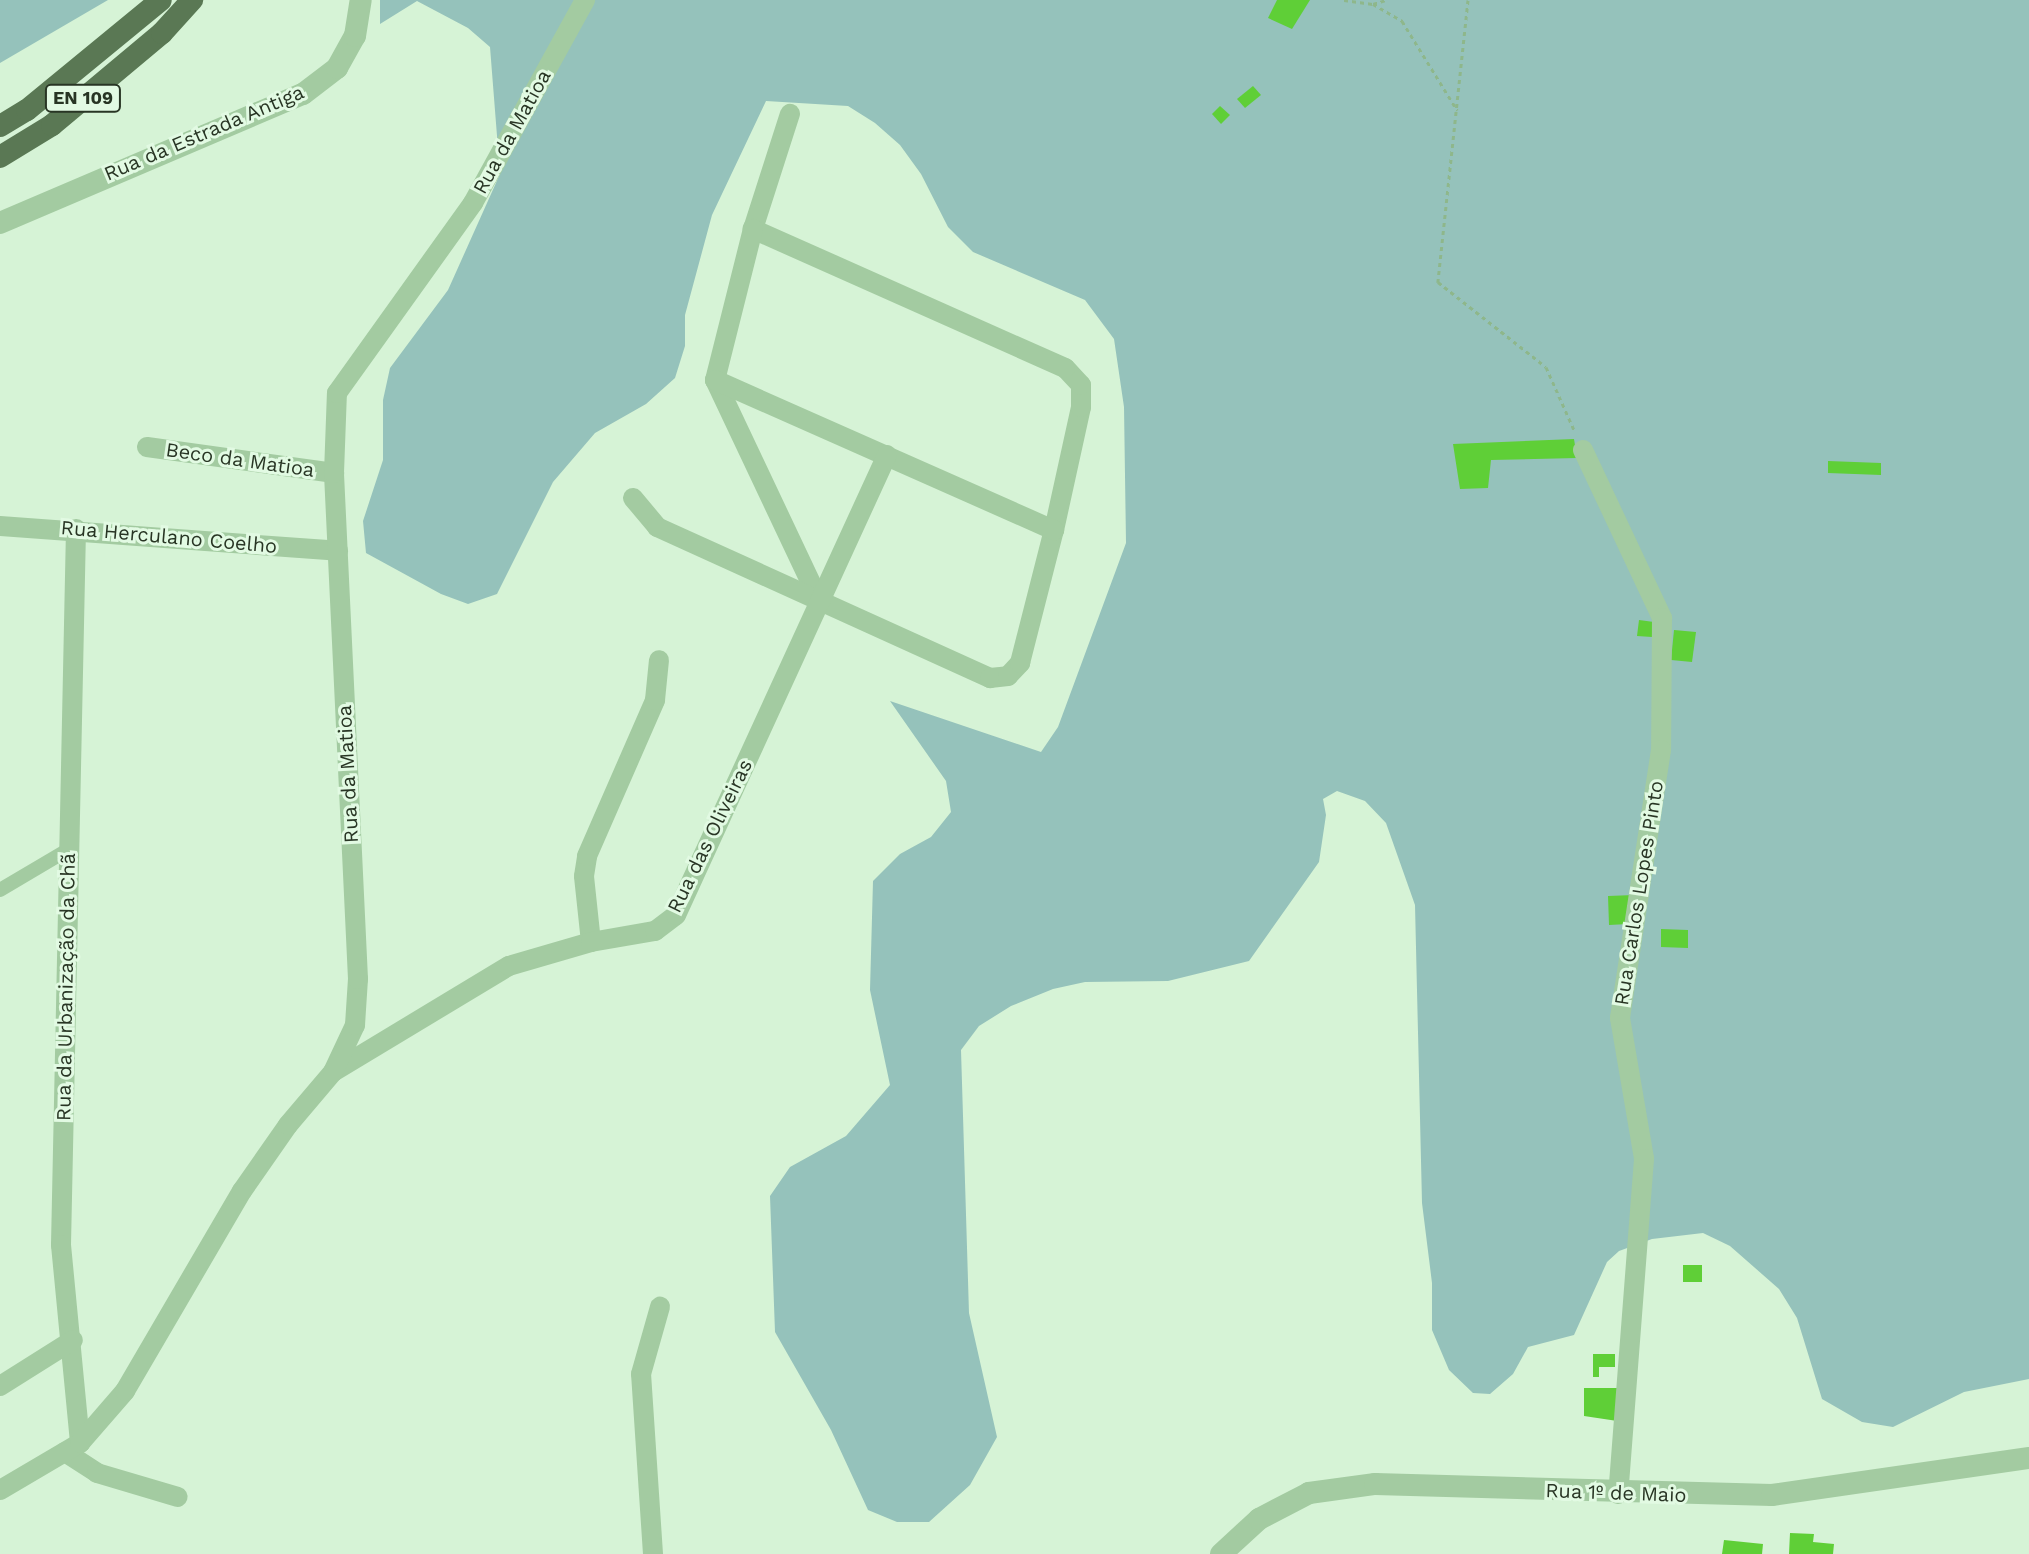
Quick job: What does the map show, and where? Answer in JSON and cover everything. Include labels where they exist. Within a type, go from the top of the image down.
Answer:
[{"type":"main road","name":"EN 109","points":[[0,126],[27,110],[161,0]]},
{"type":"main road","name":"EN 109","points":[[0,157],[52,125],[162,33],[192,0]]},
{"type":"street","name":"Rua da Estrada Antiga","points":[[0,223],[303,94],[337,68],[355,36],[361,0]]},
{"type":"street","name":"Rua da Matioa","points":[[0,1490],[72,1447],[125,1391],[242,1191],[288,1125],[333,1072],[355,1025],[358,979],[334,473],[337,393],[473,203],[585,0]]},
{"type":"street","points":[[790,114],[753,229],[715,380],[821,604]]},
{"type":"street","points":[[633,498],[657,527],[990,678],[1008,676],[1020,663],[1081,407],[1081,385],[1065,368],[753,229]]},
{"type":"street","points":[[715,380],[1054,530]]},
{"type":"street","name":"Beco da Matioa","points":[[147,447],[334,473]]},
{"type":"street","name":"Rua Carlos Lopes Pinto","points":[[1583,450],[1662,618],[1661,750],[1620,1018],[1644,1159],[1618,1494]]},
{"type":"street","name":"Rua das Oliveiras","points":[[333,1072],[509,966],[591,942],[655,931],[676,915],[887,455]]},
{"type":"street","name":"Rua Herculano Coelho","points":[[0,526],[76,529],[338,551]]},
{"type":"street","name":"Rua da Urbanização da Chã","points":[[72,1447],[73,1340],[61,1245],[76,529]]},
{"type":"street","points":[[591,942],[584,876],[587,856],[655,700],[659,660]]},
{"type":"street","points":[[0,890],[69,849]]},
{"type":"street","points":[[653,1554],[641,1374],[660,1307]]},
{"type":"street","points":[[0,1386],[73,1340]]},
{"type":"street","points":[[72,1447],[97,1473],[178,1497]]},
{"type":"street","name":"Rua 1º de Maio","points":[[1221,1554],[1259,1519],[1309,1493],[1375,1484],[1618,1494],[1772,1495],[2029,1458]]},
{"type":"path","points":[[1344,0],[1373,4],[1402,21],[1458,112]]},
{"type":"path","points":[[1373,4],[1386,0]]},
{"type":"path","points":[[1466,0],[1458,112],[1438,282],[1546,367],[1583,450]]},
{"type":"shaded area","points":[[0,0],[108,0],[0,63]]},
{"type":"shaded area","points":[[380,0],[2029,0],[2029,1379],[1964,1392],[1893,1427],[1862,1422],[1822,1399],[1797,1318],[1779,1289],[1730,1246],[1703,1233],[1652,1239],[1619,1251],[1607,1262],[1574,1335],[1528,1347],[1513,1374],[1490,1394],[1473,1393],[1449,1370],[1432,1330],[1432,1283],[1422,1203],[1415,905],[1386,823],[1365,801],[1337,791],[1323,799],[1326,815],[1319,862],[1249,961],[1168,981],[1085,982],[1053,989],[1011,1006],[979,1026],[961,1050],[969,1313],[997,1437],[970,1485],[929,1522],[897,1522],[868,1510],[831,1430],[775,1332],[770,1196],[790,1167],[846,1136],[890,1085],[870,990],[873,881],[900,854],[931,837],[951,812],[946,781],[890,701],[1041,752],[1058,727],[1126,543],[1124,407],[1114,339],[1085,300],[973,252],[948,227],[921,174],[900,145],[875,123],[848,106],[766,101],[712,215],[685,315],[685,346],[675,378],[646,404],[595,433],[553,482],[497,594],[468,604],[441,594],[366,553],[363,521],[383,460],[383,400],[390,368],[448,290],[500,174],[490,47],[468,28],[417,1],[380,24]]},
{"type":"building","points":[[1277,0],[1310,0],[1292,29],[1268,18]]},
{"type":"building","points":[[1253,86],[1261,95],[1245,108],[1237,99]]},
{"type":"building","points":[[1220,106],[1230,115],[1221,124],[1212,114]]},
{"type":"building","points":[[1574,439],[1577,458],[1491,460],[1488,488],[1460,489],[1453,444]]},
{"type":"building","points":[[1828,461],[1881,463],[1881,475],[1828,473]]},
{"type":"building","points":[[1639,620],[1654,622],[1652,637],[1637,636]]},
{"type":"building","points":[[1674,630],[1696,632],[1692,662],[1671,660]]},
{"type":"building","points":[[1634,895],[1634,905],[1627,905],[1628,924],[1609,925],[1608,896]]},
{"type":"building","points":[[1661,929],[1688,930],[1688,948],[1661,947]]},
{"type":"building","points":[[1683,1265],[1702,1265],[1702,1282],[1683,1282]]},
{"type":"building","points":[[1593,1354],[1615,1354],[1615,1367],[1599,1367],[1599,1377],[1593,1377]]},
{"type":"building","points":[[1584,1388],[1624,1388],[1624,1422],[1584,1416]]},
{"type":"building","points":[[1790,1533],[1814,1534],[1813,1542],[1834,1544],[1833,1554],[1789,1554]]},
{"type":"building","points":[[1724,1540],[1763,1544],[1762,1554],[1722,1554]]}]
